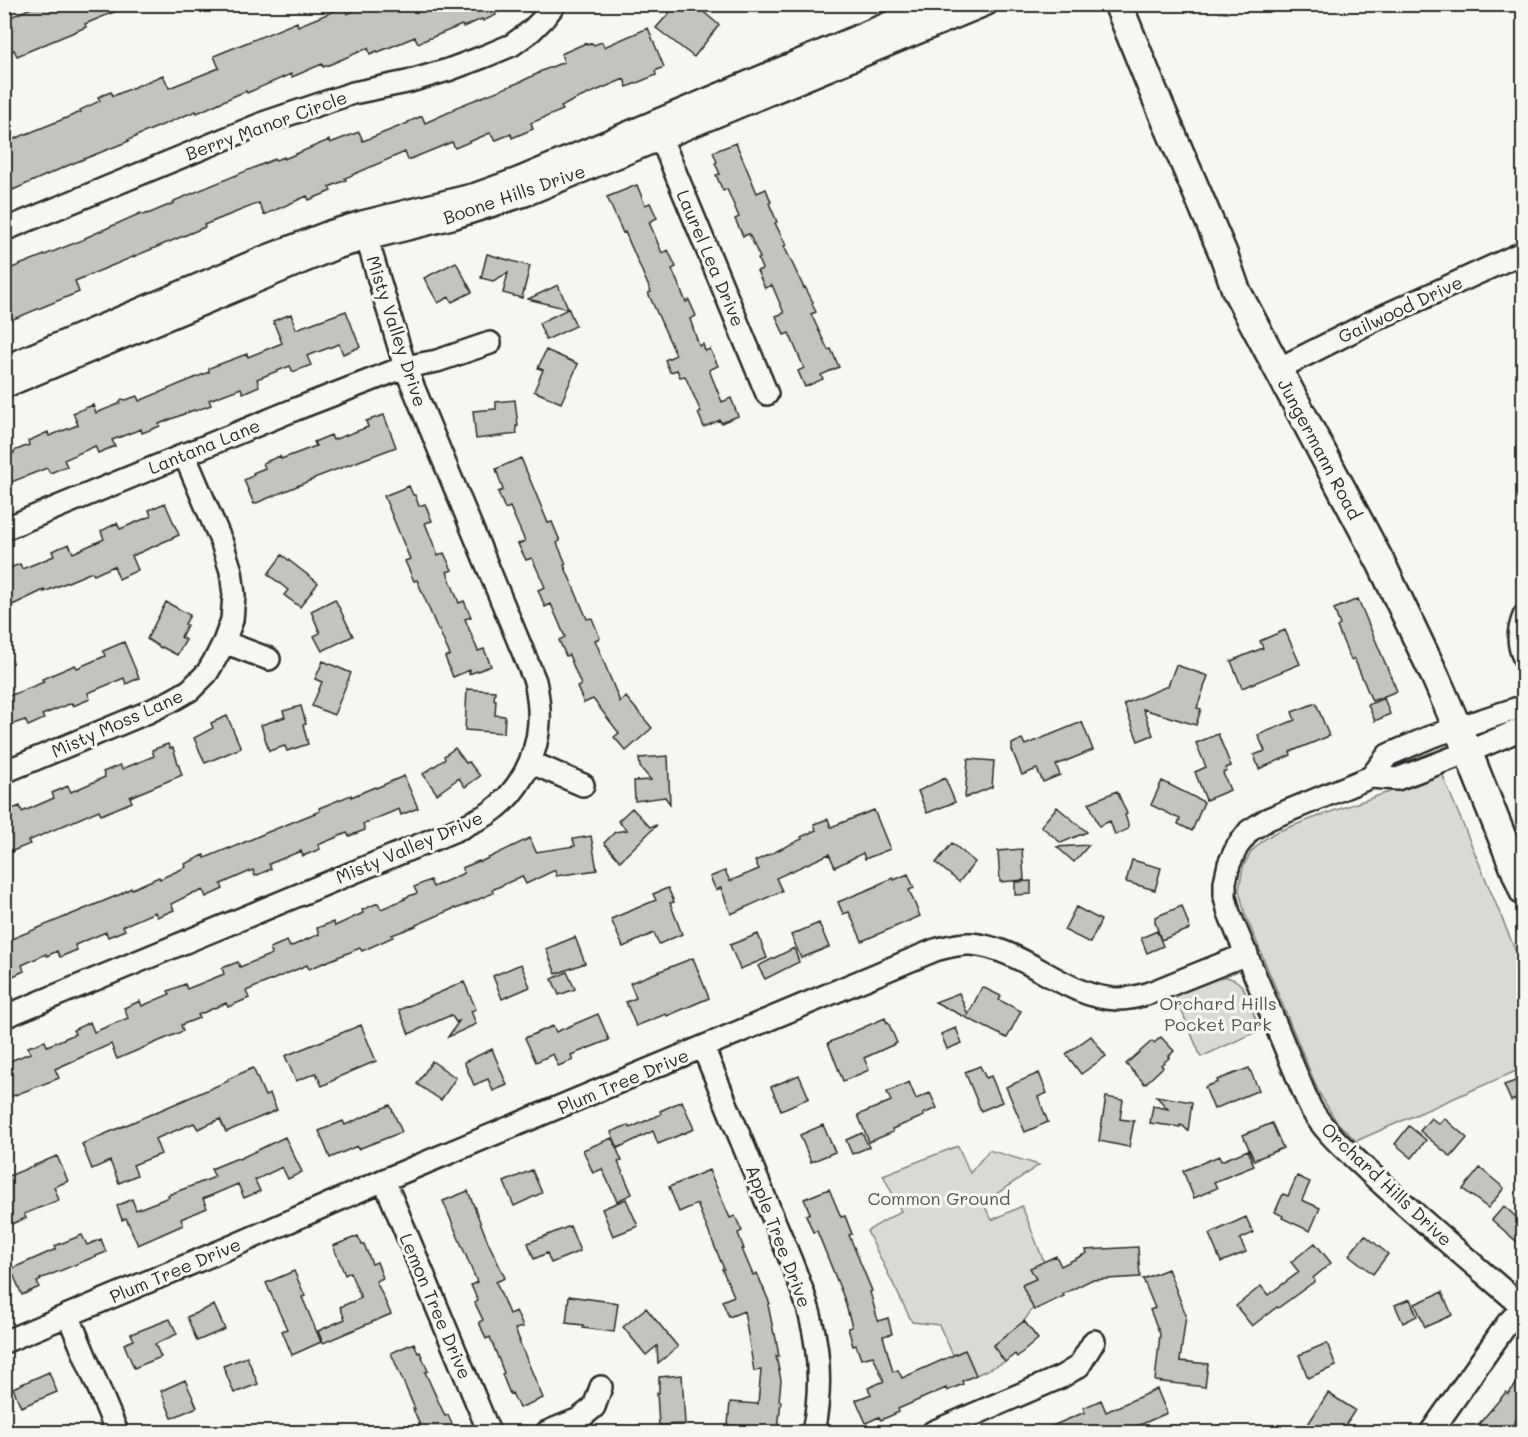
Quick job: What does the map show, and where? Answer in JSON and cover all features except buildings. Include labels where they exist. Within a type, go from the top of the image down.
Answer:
[{"type":"main road","name":"Jungermann Road","points":[[1118,4],[1223,253],[1236,290],[1382,565],[1435,676],[1524,892]]},
{"type":"street","name":"Berry Manor Circle","points":[[4,230],[266,122],[353,93],[407,82],[483,57],[512,45],[531,31],[555,4]]},
{"type":"street","name":"Boone Hills Drive","points":[[658,130],[934,4]]},
{"type":"street","name":"Boone Hills Drive","points":[[4,387],[313,257],[365,230],[477,194],[658,130],[987,4]]},
{"type":"street","name":"Laurel Lea Drive","points":[[658,130],[767,394]]},
{"type":"street","name":"Boone Hills Drive","points":[[4,367],[329,232],[365,230]]},
{"type":"street","name":"Misty Valley Drive","points":[[4,1017],[463,826],[488,813],[506,798],[521,779],[530,762],[539,724],[539,702],[535,681],[405,367],[365,230]]},
{"type":"street","name":"Gailwood Drive","points":[[1278,369],[1379,318],[1524,252]]},
{"type":"street","name":"Lantana Lane","points":[[4,529],[184,454],[405,367],[437,362],[490,343]]},
{"type":"street","name":"Misty Moss Lane","points":[[4,772],[171,701],[190,690],[207,673],[224,642],[232,620],[234,595],[231,571],[222,543],[184,454]]},
{"type":"street","points":[[1524,616],[1519,627],[1519,641],[1524,658]]},
{"type":"street","points":[[224,642],[269,659]]},
{"type":"street","points":[[1462,741],[1515,709],[1524,708]]},
{"type":"street","points":[[1462,741],[1524,728]]},
{"type":"street","name":"Orchard Hills Drive","points":[[1462,741],[1397,779],[1371,777],[1268,819],[1249,831],[1237,847],[1229,864],[1225,897],[1229,914],[1310,1107],[1319,1122],[1389,1191],[1523,1307]]},
{"type":"street","points":[[530,762],[583,785]]},
{"type":"street","name":"Plum Tree Drive","points":[[4,1342],[384,1180],[953,945],[971,944],[1000,951],[1100,998],[1118,999],[1138,997],[1247,954]]},
{"type":"street","name":"Apple Tree Drive","points":[[702,1047],[737,1127],[810,1315],[816,1345],[818,1376],[817,1411],[813,1432]]},
{"type":"street","name":"Lemon Tree Drive","points":[[384,1180],[489,1432]]},
{"type":"street","points":[[1431,1432],[1507,1324],[1523,1307]]},
{"type":"street","points":[[68,1315],[117,1432]]},
{"type":"street","points":[[933,1432],[1061,1377],[1079,1366],[1094,1341]]},
{"type":"street","points":[[547,1432],[579,1419],[594,1407],[601,1388]]},
{"type":"green space","points":[[1442,774],[1523,969],[1523,1068],[1356,1141],[1336,1121],[1319,1093],[1245,914],[1239,890],[1243,867],[1251,852],[1263,840],[1276,832]]},
{"type":"green space","name":"Orchard Hills Pocket Park","points":[[1222,976],[1234,980],[1243,987],[1260,1030],[1201,1057],[1175,995]]},
{"type":"green space","name":"Common Ground","points":[[958,1146],[970,1173],[989,1150],[1039,1165],[983,1203],[992,1220],[1022,1206],[1044,1262],[1031,1268],[1036,1279],[1022,1285],[1033,1308],[1024,1321],[1005,1362],[976,1375],[965,1350],[953,1355],[939,1325],[912,1322],[867,1231],[901,1211],[883,1175]]}]
